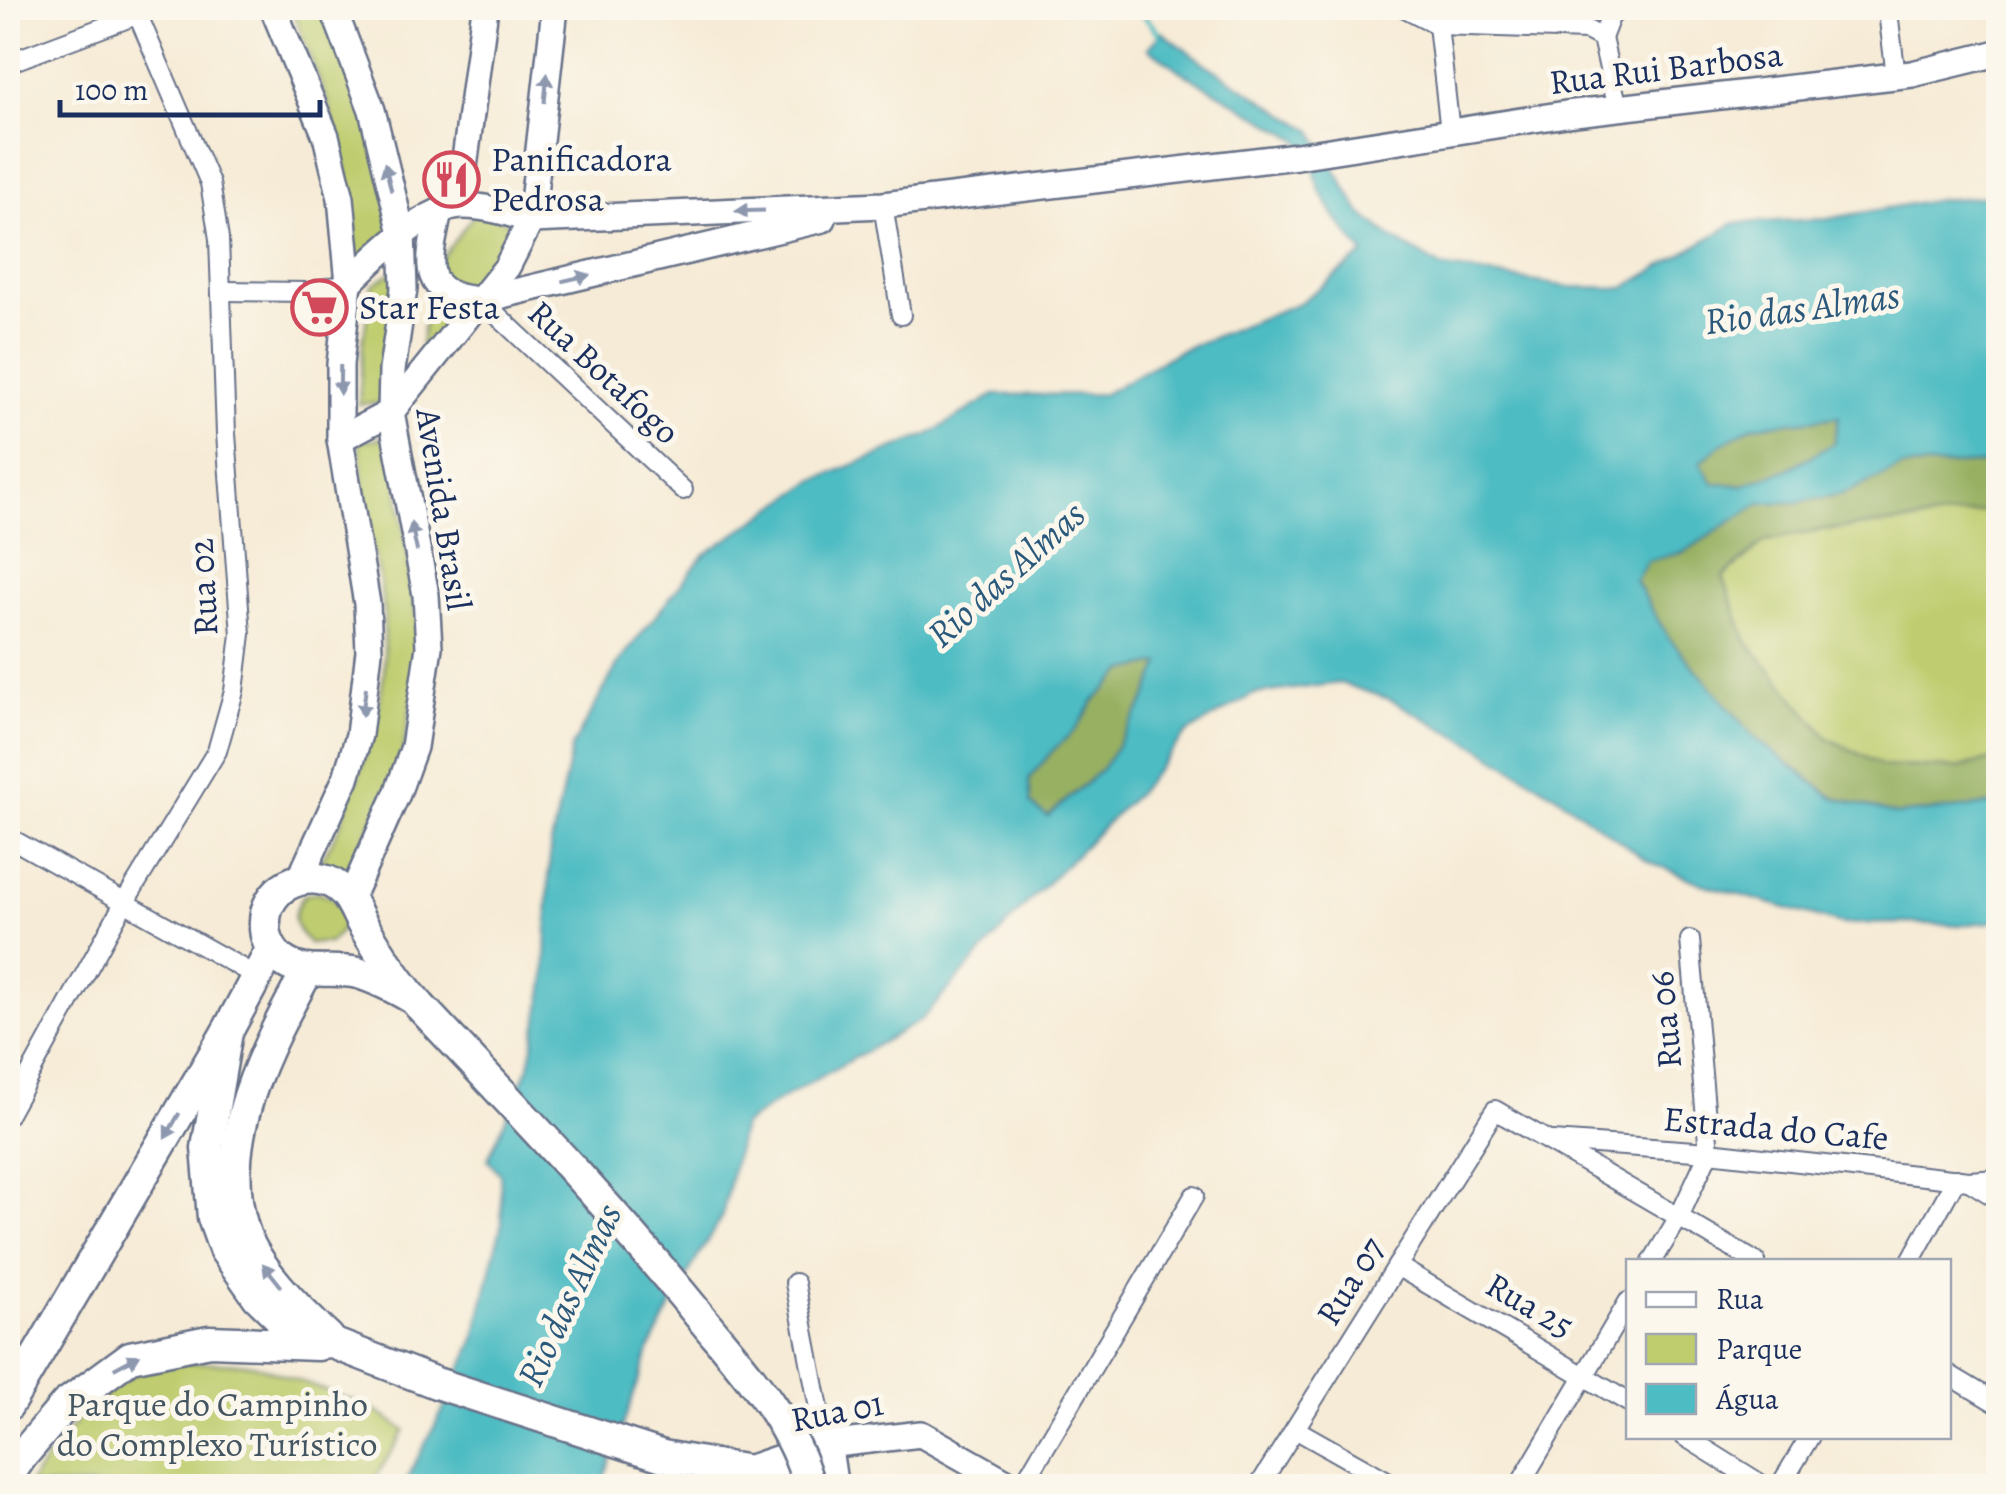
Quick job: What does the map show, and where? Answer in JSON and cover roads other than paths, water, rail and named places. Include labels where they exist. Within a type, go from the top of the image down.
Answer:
[{"type":"main road","points":[[273,8],[326,136],[341,198],[349,283],[340,364],[340,439],[367,604],[370,650],[360,735],[346,778],[300,879]]},
{"type":"main road","name":"Avenida Brasil","points":[[333,8],[372,110],[402,233],[404,289],[390,412],[426,596],[429,647],[414,746],[354,907]]},
{"type":"main road","points":[[485,8],[449,209],[431,256],[432,276],[438,286],[456,297],[481,300],[883,205]]},
{"type":"main road","points":[[340,439],[390,412],[508,267],[531,220],[555,8]]},
{"type":"main road","name":"Rua Rui Barbosa","points":[[883,205],[1297,156],[1618,108],[1896,76],[1998,53]]},
{"type":"main road","points":[[349,283],[402,233],[449,209],[498,210],[531,220],[883,205]]},
{"type":"main road","points":[[8,1405],[264,963],[265,916],[272,899],[284,886],[300,879],[319,879],[337,886],[417,1002],[578,1172],[730,1352],[778,1415],[809,1486]]},
{"type":"main road","points":[[338,1346],[263,1265],[244,1231],[236,1194],[239,1132],[267,1046],[313,971],[337,964],[350,951],[358,933],[354,907]]},
{"type":"main road","points":[[264,963],[313,971],[354,972],[385,982],[417,1002]]},
{"type":"main road","name":"Rua 01","points":[[227,1032],[207,1148],[212,1218],[224,1250],[258,1297],[288,1326],[436,1383],[664,1456],[759,1479],[826,1445],[921,1434],[1014,1486]]},
{"type":"main road","points":[[8,1476],[66,1404],[130,1357],[209,1341],[338,1346]]},
{"type":"main road","points":[[826,1445],[832,1486]]},
{"type":"street","points":[[1404,8],[1439,16],[1594,34]]},
{"type":"street","points":[[1594,34],[1620,8]]},
{"type":"street","points":[[1882,8],[1888,12],[1896,76]]},
{"type":"street","points":[[8,62],[146,10]]},
{"type":"street","name":"Rua 02","points":[[8,1114],[124,903],[217,751],[234,691],[241,634],[226,434],[219,239],[210,183],[146,10]]},
{"type":"street","points":[[1439,16],[1450,132]]},
{"type":"street","points":[[1594,34],[1618,108]]},
{"type":"street","points":[[883,205],[900,315]]},
{"type":"street","points":[[221,291],[309,292],[349,283]]},
{"type":"street","name":"Rua Botafogo","points":[[481,300],[683,490]]},
{"type":"street","points":[[8,838],[124,903],[264,963]]},
{"type":"street","name":"Rua 06","points":[[1654,1259],[1679,1217],[1708,1152],[1690,940]]},
{"type":"street","name":"Rua 07","points":[[1260,1486],[1495,1110],[1547,1141]]},
{"type":"street","points":[[1547,1141],[1751,1259]]},
{"type":"street","name":"Estrada do Cafe","points":[[1547,1141],[1708,1152],[1962,1180],[1998,1179]]},
{"type":"street","points":[[1912,1259],[1962,1180],[1998,1199]]},
{"type":"street","points":[[1022,1486],[1194,1196]]},
{"type":"street","name":"Rua 25","points":[[1397,1266],[1626,1401]]},
{"type":"street","points":[[794,1284],[826,1445]]},
{"type":"street","points":[[1519,1486],[1626,1305]]},
{"type":"street","points":[[1951,1376],[1998,1404]]},
{"type":"street","points":[[1296,1429],[1396,1486]]},
{"type":"street","points":[[1689,1439],[1764,1486]]},
{"type":"street","points":[[1780,1486],[1808,1439]]},
{"type":"water","name":"Rio das Almas","points":[[1162,32],[1313,131],[1360,212],[1391,237],[1441,267],[1570,287],[1624,288],[1735,223],[1827,219],[1927,201],[1998,195],[1998,463],[1902,467],[1843,494],[1760,503],[1684,552],[1647,561],[1635,581],[1668,637],[1756,739],[1832,797],[1897,815],[1998,804],[1998,921],[1959,925],[1842,924],[1702,884],[1646,860],[1556,795],[1389,699],[1340,683],[1254,694],[1186,734],[1139,791],[1030,900],[921,1020],[742,1126],[722,1216],[650,1349],[601,1486],[403,1486],[474,1341],[502,1222],[500,1174],[488,1159],[529,1066],[545,983],[550,849],[572,747],[619,662],[704,555],[815,480],[928,435],[994,395],[1104,394],[1179,351],[1301,302],[1364,254],[1320,191],[1299,140],[1148,48]],"holes":[[[1839,417],[1833,444],[1786,470],[1743,485],[1714,484],[1700,463],[1752,426]],[[1161,663],[1145,701],[1103,768],[1048,817],[1031,804],[1029,779],[1077,728],[1094,701],[1124,671]]]},
{"type":"waterway","points":[[1138,8],[1164,40]]},
{"type":"place","name":"Panificadora Pedrosa","points":[[452,179]]},
{"type":"place","name":"Star Festa","points":[[320,307]]},
{"type":"park label","name":"Parque do Campinho do Complexo Turístico","points":[[217,1424]]}]
